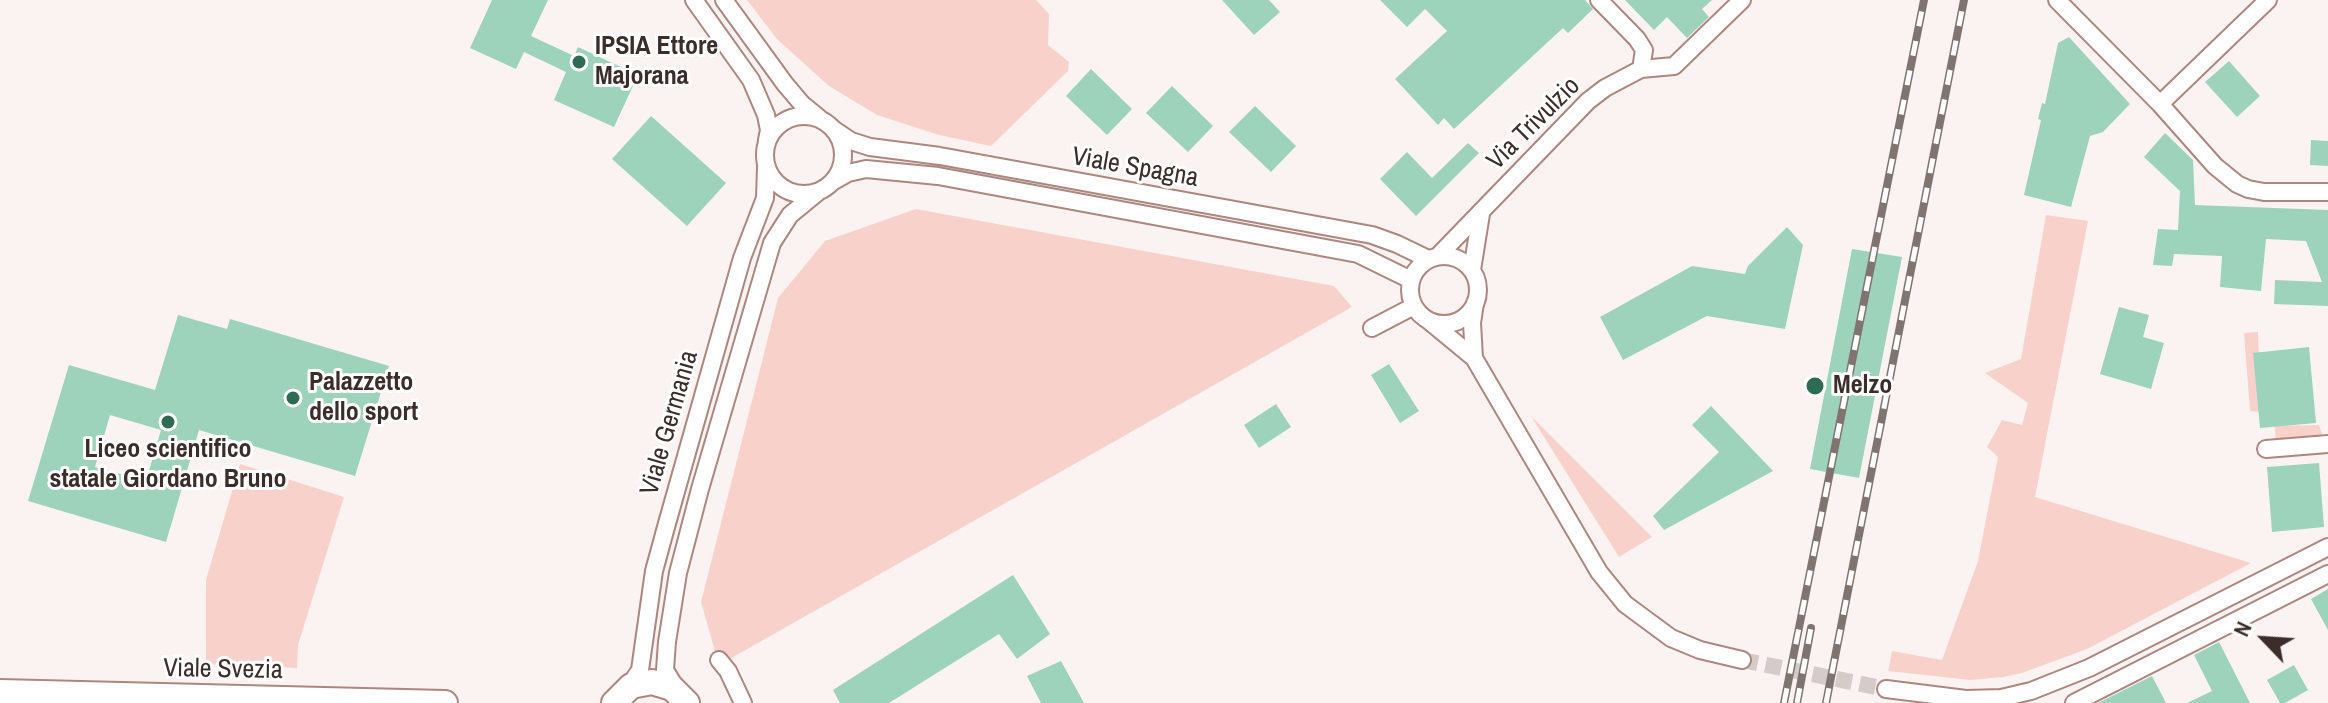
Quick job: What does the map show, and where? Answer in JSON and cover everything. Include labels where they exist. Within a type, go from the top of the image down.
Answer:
[{"type":"street","points":[[694,0],[751,80],[766,115],[769,130],[764,154],[766,167],[775,182],[786,190],[802,194],[818,192],[832,182],[840,170],[842,144],[827,124],[792,93],[724,0]]},
{"type":"street","points":[[1599,0],[1644,50],[1641,69]]},
{"type":"street","name":"Via Trivulzio","points":[[1433,257],[1482,213],[1588,101],[1641,69],[1674,66],[1742,0]]},
{"type":"street","points":[[2057,0],[2160,104],[2215,166],[2240,186],[2264,192],[2328,192]]},
{"type":"street","points":[[2160,104],[2268,0]]},
{"type":"street","points":[[767,140],[775,128],[788,119],[804,115],[827,124]]},
{"type":"street","name":"Viale Spagna","points":[[827,124],[851,141],[870,147],[940,156],[1372,235],[1433,257]]},
{"type":"street","name":"Viale Germania","points":[[615,699],[640,670],[661,545],[742,258],[763,205],[768,185],[766,167]]},
{"type":"street","name":"Viale Spagna","points":[[832,182],[848,173],[866,169],[926,174],[1358,254],[1411,280]]},
{"type":"street","name":"Viale Germania","points":[[684,698],[667,674],[665,659],[678,573],[692,518],[772,243],[783,222],[818,192]]},
{"type":"street","points":[[1474,358],[1472,323],[1478,292],[1472,270],[1482,213]]},
{"type":"street","points":[[1472,270],[1452,256],[1433,257],[1417,268],[1411,280],[1414,306],[1474,358],[1599,572],[1615,593],[1630,609],[1665,634],[1694,648],[1742,660]]},
{"type":"street","points":[[1428,320],[1442,324],[1456,322],[1468,314],[1476,303]]},
{"type":"street","points":[[1372,328],[1414,306]]},
{"type":"street","points":[[2266,449],[2328,444]]},
{"type":"street","points":[[1886,689],[1966,699],[2001,698],[2031,691],[2089,668],[2328,547]]},
{"type":"street","points":[[2080,701],[2328,574]]},
{"type":"street","points":[[719,660],[728,671],[743,703]]},
{"type":"street","points":[[615,699],[636,684],[654,682],[668,685],[684,698]]},
{"type":"street","name":"Viale Svezia","points":[[0,692],[445,703]]},
{"type":"shaded area","points":[[747,0],[1036,0],[1049,14],[1048,45],[1069,62],[1068,71],[991,146],[939,135],[877,115],[829,86],[777,39]]},
{"type":"shaded area","points":[[916,209],[1334,286],[1352,307],[719,665],[701,602],[778,298],[825,241]]},
{"type":"shaded area","points":[[2046,215],[2088,221],[2035,497],[2251,563],[2087,649],[2022,673],[1970,680],[1888,671],[1892,651],[1942,660],[1978,561],[1998,457],[1987,447],[2002,420],[2022,425],[2028,403],[1985,373],[2021,359]]},
{"type":"shaded area","points":[[2258,332],[2261,412],[2250,411],[2244,333]]},
{"type":"shaded area","points":[[1531,416],[1652,537],[1619,557]]},
{"type":"shaded area","points":[[2319,425],[2328,452],[2276,457],[2275,426]]},
{"type":"shaded area","points":[[240,464],[344,497],[298,645],[297,668],[206,664],[206,580]]},
{"type":"building","name":"IPSIA Ettore Majorana","points":[[492,0],[548,0],[531,36],[574,56],[578,47],[638,75],[614,127],[554,100],[566,72],[524,52],[516,69],[470,48]]},
{"type":"building","points":[[1222,0],[1269,0],[1280,12],[1254,35]]},
{"type":"building","points":[[1380,0],[1585,0],[1593,9],[1568,33],[1563,28],[1454,129],[1444,118],[1438,125],[1395,79],[1447,31],[1425,9],[1407,27]]},
{"type":"building","points":[[1625,0],[1712,0],[1702,9],[1709,17],[1687,38],[1667,17],[1654,30]]},
{"type":"building","points":[[2069,37],[2130,104],[2103,132],[2090,136],[2071,207],[2024,195],[2041,120],[2038,119],[2042,103],[2045,104],[2058,43]]},
{"type":"building","points":[[2229,61],[2260,96],[2237,117],[2205,82]]},
{"type":"building","points":[[1091,69],[1132,109],[1107,135],[1066,96]]},
{"type":"building","points":[[1172,86],[1213,126],[1188,152],[1146,113]]},
{"type":"building","points":[[1255,106],[1296,146],[1271,172],[1229,132]]},
{"type":"building","points":[[651,116],[726,183],[687,226],[612,159]]},
{"type":"building","points":[[2165,133],[2193,160],[2195,205],[2328,210],[2328,306],[2274,304],[2275,280],[2322,282],[2306,241],[2266,239],[2261,291],[2220,287],[2222,256],[2174,254],[2172,266],[2153,265],[2158,229],[2178,230],[2180,191],[2144,157]]},
{"type":"building","points":[[2311,140],[2328,141],[2328,166],[2310,165]]},
{"type":"building","points":[[1468,143],[1479,153],[1416,216],[1380,179],[1407,152],[1432,178]]},
{"type":"building","points":[[1787,227],[1803,245],[1785,329],[1707,316],[1623,360],[1600,317],[1692,266],[1745,274],[1748,266]]},
{"type":"building","points":[[1852,249],[1902,257],[1859,478],[1810,469]]},
{"type":"building","points":[[2119,307],[2149,315],[2143,337],[2164,343],[2151,389],[2100,374]]},
{"type":"building","points":[[178,315],[227,329],[230,319],[389,366],[355,476],[199,430],[166,542],[28,501],[69,365],[155,390]],"holes":[[[110,415],[161,430],[146,481],[95,467]]]},
{"type":"building","points":[[2309,347],[2316,423],[2260,428],[2253,353]]},
{"type":"building","points":[[1389,364],[1419,411],[1400,423],[1371,375]]},
{"type":"building","points":[[1276,404],[1291,427],[1259,448],[1244,425]]},
{"type":"building","points":[[1711,406],[1773,471],[1664,530],[1653,516],[1719,452],[1692,425]]},
{"type":"building","points":[[2319,463],[2324,527],[2272,532],[2267,467]]},
{"type":"building","points":[[1013,575],[1050,634],[1017,659],[999,634],[889,703],[840,703],[833,690]]},
{"type":"building","points":[[2328,589],[2328,630],[2311,599]]},
{"type":"building","points":[[2219,642],[2250,703],[2187,703],[2212,691],[2194,655]]},
{"type":"building","points":[[1061,661],[1084,703],[1041,703],[1027,676]]},
{"type":"building","points":[[2294,665],[2308,690],[2280,703],[2267,680]]},
{"type":"building","points":[[2152,676],[2166,703],[2098,703]]},
{"type":"tunnel","points":[[1742,660],[1886,689]]},
{"type":"railway","points":[[1784,703],[1924,0]]},
{"type":"railway","points":[[1826,703],[1964,0]]},
{"type":"railway","points":[[1797,703],[1811,628]]},
{"type":"place","name":"IPSIA Ettore Majorana","points":[[579,62]]},
{"type":"place","name":"Melzo","points":[[1815,386]]},
{"type":"place","name":"Palazzetto dello sport","points":[[293,398]]},
{"type":"place","name":"Liceo scientifico statale Giordano Bruno","points":[[168,422]]}]
